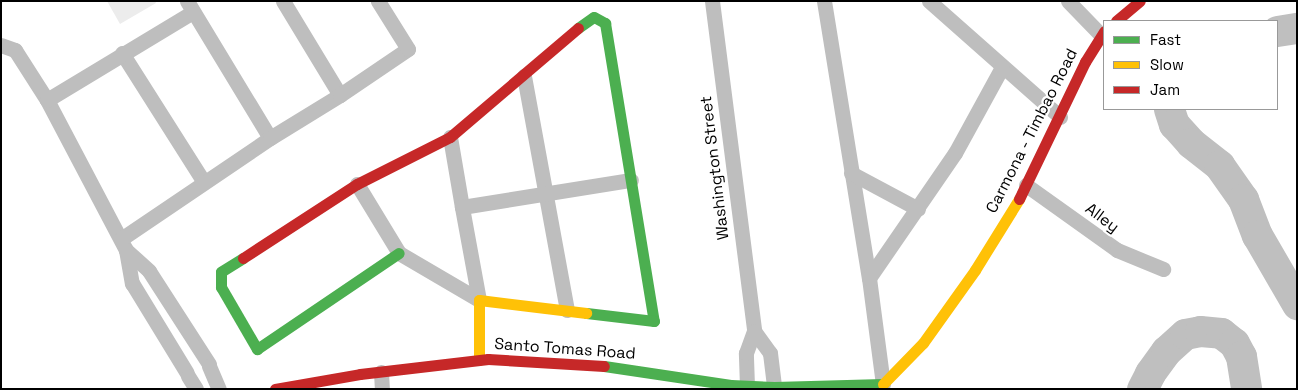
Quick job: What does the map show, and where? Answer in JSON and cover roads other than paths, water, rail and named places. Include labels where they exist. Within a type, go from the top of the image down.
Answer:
[{"type":"street","points":[[283,1],[340,95]]},
{"type":"street","points":[[124,245],[204,182],[408,49],[378,1]]},
{"type":"street","name":"Washington Street","points":[[712,1],[754,331],[746,353],[746,386]]},
{"type":"street","points":[[824,1],[869,278],[883,386]]},
{"type":"street","points":[[929,1],[1060,117]]},
{"type":"street","points":[[1068,1],[1102,32]]},
{"type":"street","points":[[1117,20],[1140,1]]},
{"type":"street","points":[[47,100],[190,6],[270,138]]},
{"type":"street","points":[[357,184],[399,253],[479,300],[654,321],[605,23],[594,17],[576,30],[450,137],[357,184],[221,272],[221,287],[257,349],[399,253]]},
{"type":"street","name":"Carmona - Timbao Road","points":[[883,386],[923,343],[975,270],[1026,185],[1085,62],[1102,32]]},
{"type":"street","points":[[1,45],[15,50],[47,100],[124,245],[149,271],[209,365],[219,389]]},
{"type":"street","points":[[122,52],[204,182]]},
{"type":"street","points":[[869,278],[955,153],[1002,67]]},
{"type":"street","points":[[524,76],[566,310]]},
{"type":"street","points":[[450,137],[479,300],[479,360]]},
{"type":"street","points":[[851,173],[918,209]]},
{"type":"street","points":[[462,207],[631,180]]},
{"type":"street","name":"Alley","points":[[1026,185],[1117,250],[1163,269]]},
{"type":"street","points":[[124,245],[132,283],[190,379]]},
{"type":"street","points":[[168,340],[186,329]]},
{"type":"street","name":"Washington Street","points":[[754,331],[770,353],[774,387]]},
{"type":"street","name":"Santo Tomas Road","points":[[275,389],[380,372],[479,360],[600,365],[746,386],[883,386]]},
{"type":"street","points":[[380,372],[382,389]]},
{"type":"waterway","points":[[1278,31],[1297,28]]},
{"type":"waterway","points":[[1169,110],[1174,124],[1191,143],[1219,165],[1243,199],[1257,235],[1297,304]]},
{"type":"waterway","points":[[1142,389],[1150,373],[1166,351],[1185,334],[1200,331],[1221,333],[1234,343],[1241,356],[1246,389]]}]
